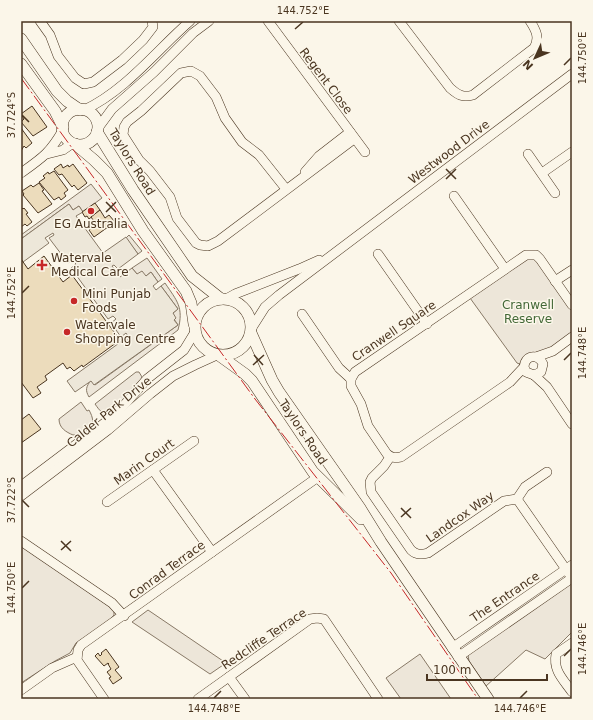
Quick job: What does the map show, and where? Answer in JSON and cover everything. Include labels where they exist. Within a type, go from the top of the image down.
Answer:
[{"type":"main road","points":[[21,39],[57,91],[67,101],[88,112],[95,118],[98,130],[91,141],[86,144],[74,144]]},
{"type":"main road","points":[[21,64],[55,111],[66,138],[94,160],[107,173],[143,231],[186,292],[191,303],[194,328],[197,339],[205,350],[219,355],[227,355],[240,350],[248,339],[251,331],[249,316],[242,306],[234,301],[223,299],[208,302],[203,306],[196,318],[194,328]]},
{"type":"main road","points":[[63,128],[66,117],[75,110],[82,110]]},
{"type":"main road","name":"Taylors Road","points":[[98,130],[133,190],[192,276],[223,299]]},
{"type":"main road","name":"Taylors Road","points":[[251,331],[272,380],[279,392],[360,508],[381,542],[488,699]]},
{"type":"main road","name":"Taylors Road","points":[[219,355],[252,381],[318,477],[357,514],[381,542]]},
{"type":"main road","points":[[318,477],[332,467]]},
{"type":"street","points":[[40,21],[50,35],[58,56],[75,78],[80,82],[87,84],[93,82],[112,68],[142,40],[153,28],[152,21]]},
{"type":"street","points":[[82,110],[99,102],[132,76],[190,21]]},
{"type":"street","points":[[98,130],[112,109],[154,72],[192,33],[209,21]]},
{"type":"street","points":[[399,21],[450,88],[459,95],[468,96],[473,95],[534,48],[537,43],[537,38],[536,32],[530,21]]},
{"type":"street","name":"Regent Close","points":[[267,22],[365,152]]},
{"type":"street","points":[[286,190],[259,155],[242,142],[225,118],[216,97],[200,76],[194,72],[186,71],[175,78],[141,111],[126,122],[123,135],[131,149],[170,197],[177,218],[192,238],[200,245],[208,246],[218,241],[300,180],[307,169],[319,156],[352,136]]},
{"type":"street","name":"Westwood Drive","points":[[251,331],[265,308],[271,302],[572,74]]},
{"type":"street","points":[[21,173],[46,155],[53,147],[63,128]]},
{"type":"street","points":[[46,155],[74,144]]},
{"type":"street","points":[[542,173],[572,152]]},
{"type":"street","points":[[528,154],[555,193]]},
{"type":"street","points":[[454,196],[505,269]]},
{"type":"street","name":"Westwood Drive","points":[[223,299],[299,269],[340,249]]},
{"type":"street","points":[[378,254],[427,324]]},
{"type":"street","name":"Cranwell Square","points":[[390,457],[384,451],[368,426],[361,404],[351,386],[351,379],[355,372],[526,255],[536,255],[540,258],[556,281],[569,293],[572,305]]},
{"type":"street","points":[[556,281],[572,270]]},
{"type":"street","points":[[302,314],[339,368],[351,379]]},
{"type":"street","name":"Calder Park Drive","points":[[106,427],[118,411],[147,379],[171,362],[184,350],[194,328]]},
{"type":"street","points":[[572,337],[553,351],[536,357],[527,358],[529,372],[547,387],[572,424]]},
{"type":"street","points":[[390,457],[401,457],[510,382],[529,372],[539,373],[553,351]]},
{"type":"street","name":"Calder Park Drive","points":[[21,496],[24,485],[130,411],[173,376],[219,355]]},
{"type":"street","points":[[536,357],[540,360],[547,387]]},
{"type":"street","name":"Marin Court","points":[[107,502],[194,441]]},
{"type":"street","name":"Landcox Way","points":[[390,457],[370,482],[371,492],[411,550],[415,553],[423,555],[428,553],[504,501],[517,499]]},
{"type":"street","points":[[153,470],[212,552]]},
{"type":"street","points":[[547,472],[525,487],[517,499],[569,567],[572,578]]},
{"type":"street","name":"Conrad Terrace","points":[[77,657],[78,650],[81,645],[124,616],[318,477]]},
{"type":"street","points":[[21,541],[112,603],[124,616]]},
{"type":"street","name":"The Entrance","points":[[455,652],[569,567]]},
{"type":"street","name":"The Entrance","points":[[455,652],[572,578]]},
{"type":"street","name":"Redcliffe Terrace","points":[[198,699],[310,619],[317,618],[324,619],[378,699]]},
{"type":"street","points":[[572,643],[556,654],[554,662],[555,668],[572,692]]},
{"type":"street","points":[[21,690],[52,668],[77,657],[79,663],[104,699]]},
{"type":"street","points":[[229,677],[244,699]]},
{"type":"green space","points":[[91,184],[102,198],[83,212],[79,206],[73,210],[69,204],[21,239],[21,235]]},
{"type":"green space","points":[[129,235],[142,251],[138,254],[126,238]]},
{"type":"green space","points":[[147,258],[162,279],[158,282],[151,272],[146,276],[137,274],[132,268]]},
{"type":"green space","name":"Cranwell Reserve","points":[[534,258],[572,307],[572,333],[546,351],[531,353],[522,365],[517,363],[470,298],[526,259]]},
{"type":"green space","points":[[165,283],[176,300],[180,310],[178,330],[89,397],[87,388],[91,380],[95,385],[178,325],[174,319],[173,313],[178,309],[161,286]]},
{"type":"green space","points":[[136,372],[139,372],[142,377],[141,379],[112,412],[104,413],[100,411],[95,404]]},
{"type":"green space","points":[[81,402],[87,411],[89,410],[93,420],[91,428],[79,434],[73,435],[65,431],[60,425],[59,419]]},
{"type":"green space","points":[[21,543],[114,610],[114,615],[107,623],[76,643],[70,653],[21,683]]},
{"type":"green space","points":[[572,583],[572,632],[545,659],[526,650],[486,686],[469,661],[468,655]]},
{"type":"green space","points":[[148,610],[226,663],[210,674],[132,622]]},
{"type":"green space","points":[[420,654],[451,699],[401,699],[386,678]]},
{"type":"shaded area","points":[[69,204],[73,210],[79,206],[83,212],[76,216],[103,253],[126,237],[138,254],[118,269],[114,265],[112,266],[120,277],[132,268],[137,274],[142,271],[146,276],[151,272],[158,282],[153,286],[156,290],[161,286],[178,309],[173,313],[176,318],[174,320],[178,325],[94,385],[91,381],[75,392],[67,381],[126,338],[129,342],[131,341],[126,333],[121,337],[111,323],[116,319],[113,316],[108,319],[71,268],[76,264],[72,260],[68,263],[49,238],[54,235],[53,233],[45,238],[49,243],[23,262],[21,259],[21,239]]},
{"type":"building","points":[[32,106],[47,127],[33,136],[21,122],[24,119],[21,114]]},
{"type":"building","points":[[21,128],[32,143],[26,148],[24,146],[21,151]]},
{"type":"building","points":[[61,164],[63,168],[68,165],[69,167],[73,164],[87,183],[78,190],[74,185],[72,187],[62,174],[59,175],[54,169]]},
{"type":"building","points":[[54,171],[68,190],[64,193],[66,196],[61,200],[59,197],[54,200],[39,182],[45,178],[43,176],[48,172],[49,174]]},
{"type":"building","points":[[39,183],[44,190],[42,191],[52,204],[38,213],[23,195],[24,194],[22,191],[31,185],[33,187]]},
{"type":"building","name":"EG Australia","points":[[95,203],[100,210],[89,219],[87,216],[85,217],[82,212]]},
{"type":"building","points":[[21,207],[28,213],[26,214],[32,222],[27,226],[25,224],[21,227]]},
{"type":"building","points":[[100,210],[105,218],[109,215],[115,222],[94,237],[89,230],[96,224],[91,217]]},
{"type":"building","name":"Watervale Shopping Centre","points":[[44,256],[63,282],[72,275],[120,340],[83,367],[82,365],[74,371],[70,367],[67,369],[63,363],[45,376],[47,380],[37,387],[41,393],[33,398],[21,382],[21,259],[28,269]]},
{"type":"building","points":[[29,414],[41,429],[21,443],[21,420]]},
{"type":"building","points":[[106,649],[119,667],[115,670],[122,678],[113,684],[109,678],[111,677],[107,672],[111,669],[109,664],[108,663],[104,666],[95,656],[98,653],[100,656]]},
{"type":"power","points":[[21,78],[255,399],[391,573],[478,699]]},
{"type":"place","name":"EG Australia","points":[[91,211]]},
{"type":"place","name":"Watervale Medical Care","points":[[42,265]]},
{"type":"place","name":"Mini Punjab Foods","points":[[74,301]]},
{"type":"place","name":"Watervale Shopping Centre","points":[[67,332]]}]
